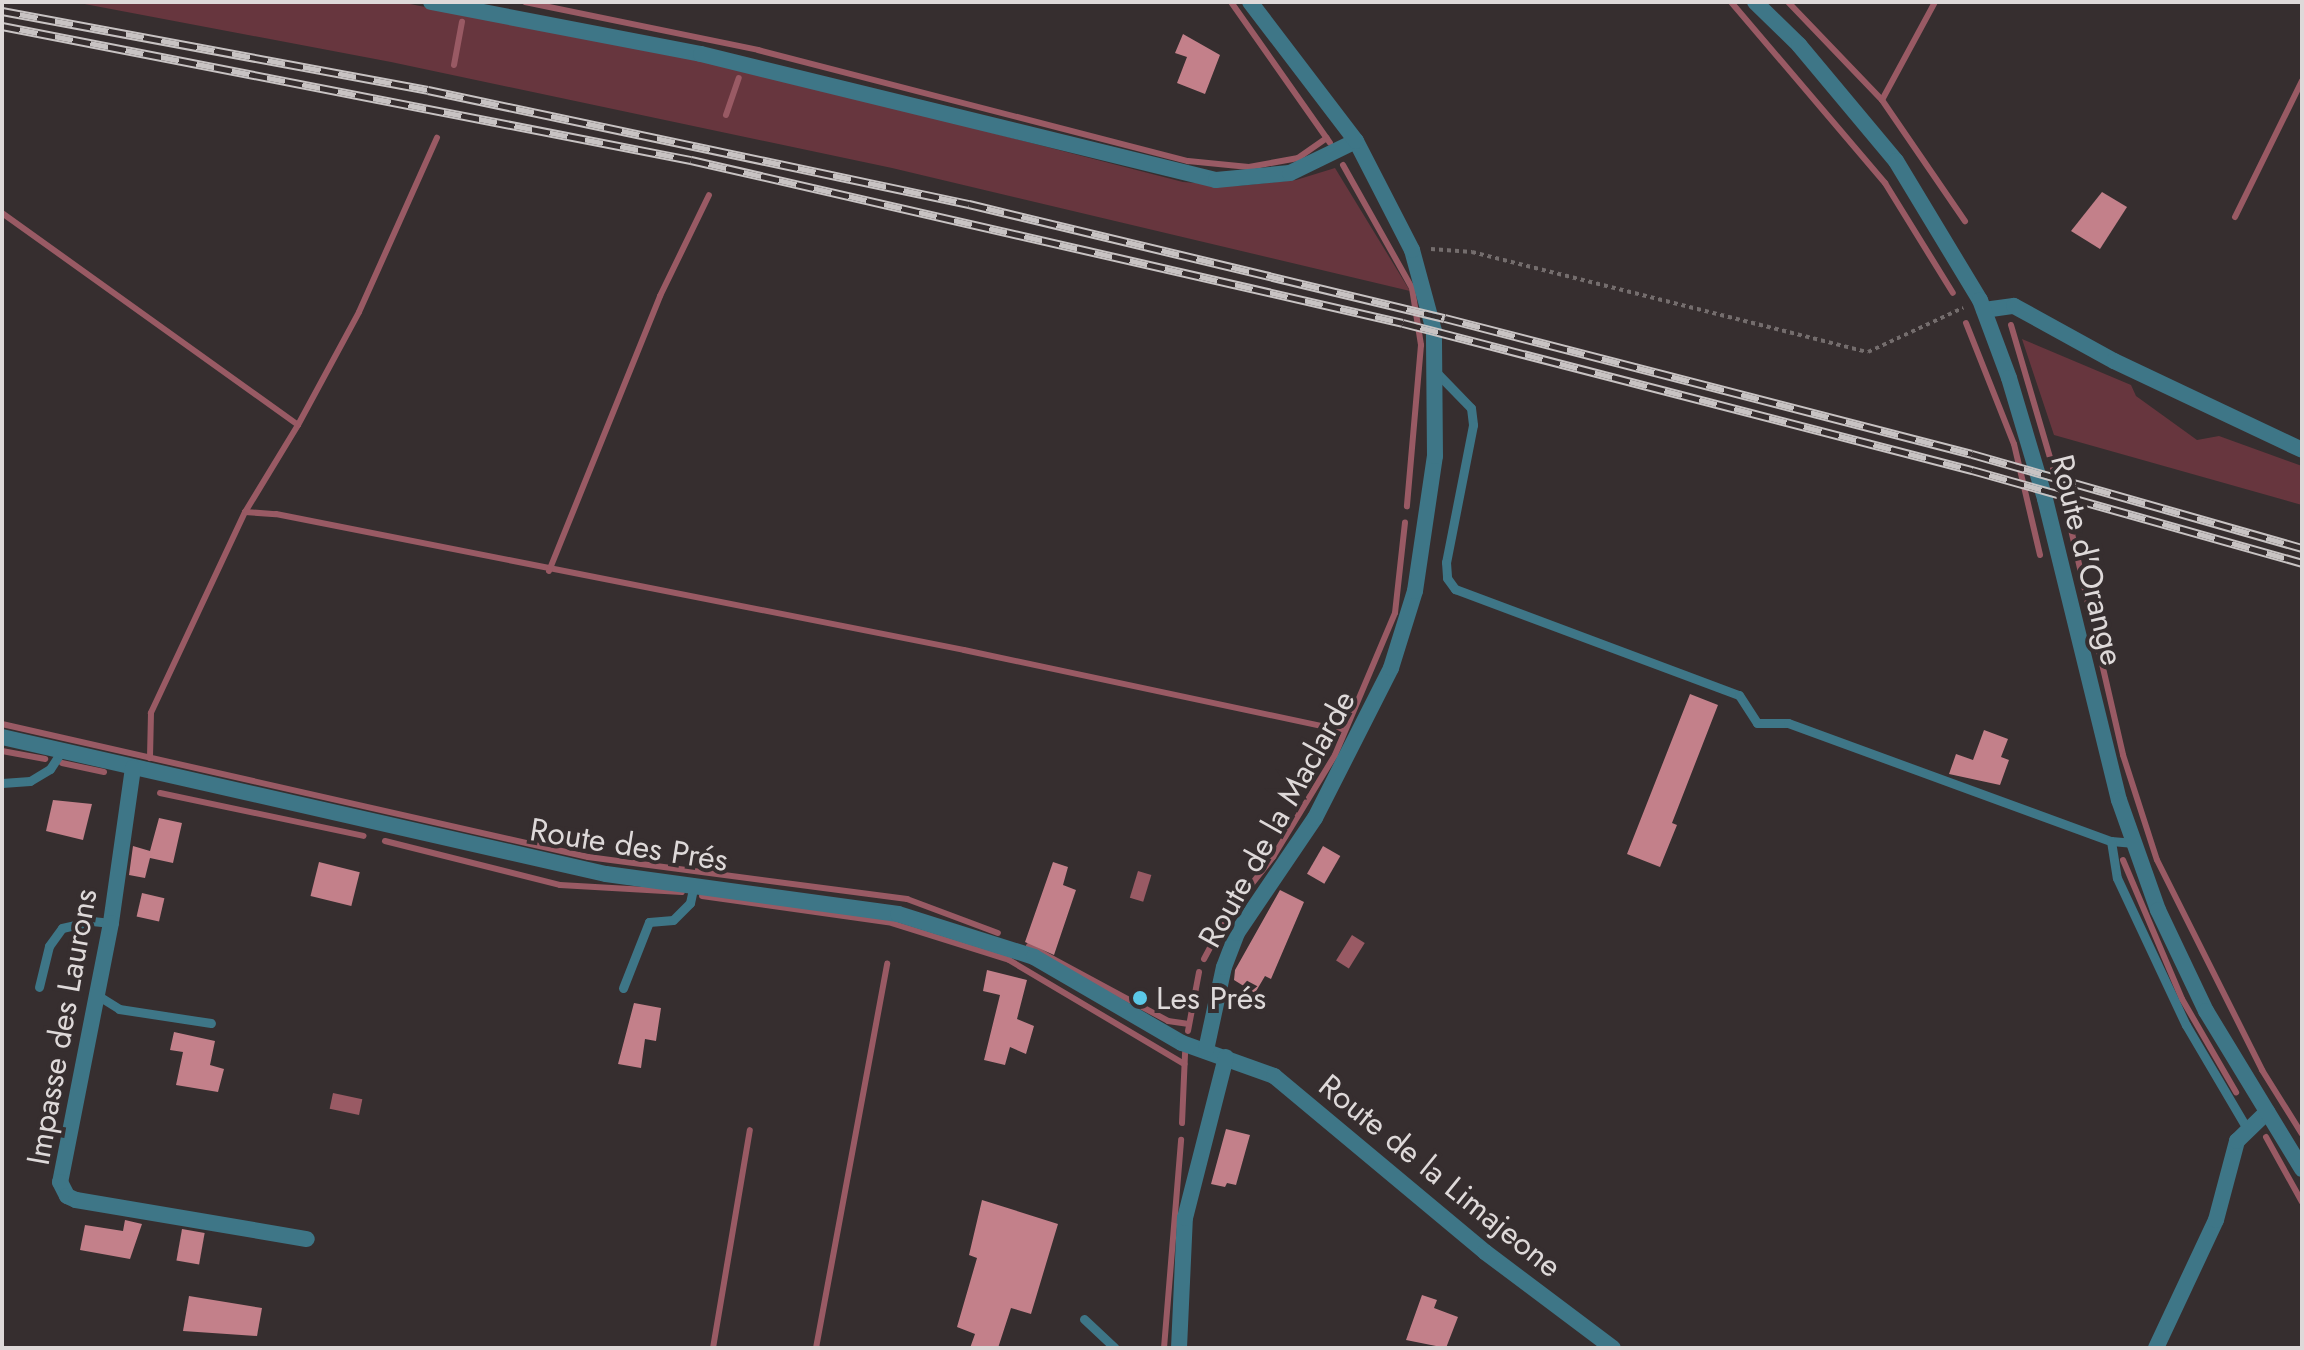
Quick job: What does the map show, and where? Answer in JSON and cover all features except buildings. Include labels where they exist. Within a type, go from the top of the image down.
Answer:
[{"type":"street","points":[[431,2],[701,54],[1216,180],[1290,173],[1356,141]]},
{"type":"street","name":"Route de la Maclarde","points":[[1206,1050],[1224,967],[1237,933],[1315,818],[1391,668],[1415,591],[1435,456],[1434,331],[1412,250],[1356,141],[1250,2]]},
{"type":"street","name":"Route d'Orange","points":[[1755,2],[1809,56],[1896,161],[1982,305],[2045,499],[2068,608],[2134,843],[2158,910],[2206,1011],[2302,1169]]},
{"type":"street","points":[[1982,305],[2014,306],[2141,375],[2302,450]]},
{"type":"street","name":"Route des Prés","points":[[2,737],[606,874],[898,914],[1034,957],[1182,1043],[1226,1057]]},
{"type":"street","name":"Impasse des Laurons","points":[[133,768],[111,923],[60,1182],[67,1196],[307,1239]]},
{"type":"street","points":[[1179,1348],[1185,1218],[1226,1057]]},
{"type":"street","name":"Route de la Limajeone","points":[[1226,1057],[1274,1076],[1485,1252],[1613,1348]]},
{"type":"street","points":[[2156,1348],[2216,1220],[2228,1168],[2246,1127],[2267,1112]]},
{"type":"lane","points":[[1436,372],[1471,408],[1473,425],[1446,562],[1447,578],[1455,589],[1739,695],[1757,723],[1788,723],[2111,841],[2134,843]]},
{"type":"lane","points":[[2,783],[30,781],[50,769],[63,749]]},
{"type":"lane","points":[[2111,841],[2117,878],[2186,1025],[2246,1127]]},
{"type":"lane","points":[[623,988],[649,922],[673,920],[690,903],[694,884]]},
{"type":"lane","points":[[39,987],[49,946],[62,928],[92,921],[111,923]]},
{"type":"lane","points":[[97,995],[119,1009],[211,1023]]},
{"type":"lane","points":[[1084,1319],[1115,1348]]},
{"type":"path","points":[[1412,250],[1472,252],[1868,352],[1982,305]]},
{"type":"shaded area","points":[[74,2],[400,2],[756,72],[1183,182],[1237,186],[1296,180],[1335,168],[1410,291],[892,168],[391,62]]},
{"type":"shaded area","points":[[2022,339],[2131,385],[2136,396],[2197,440],[2219,436],[2302,466],[2302,505],[2054,435]]},
{"type":"shaded area","points":[[1138,871],[1151,875],[1143,902],[1130,898]]},
{"type":"shaded area","points":[[1352,935],[1365,943],[1349,968],[1336,960]]},
{"type":"shaded area","points":[[333,1093],[362,1099],[359,1115],[330,1109]]},
{"type":"waterway","points":[[525,2],[758,50],[1188,161],[1249,167],[1298,158],[1327,138]]},
{"type":"waterway","points":[[1231,2],[1330,143]]},
{"type":"waterway","points":[[1731,2],[1885,183],[1953,293]]},
{"type":"waterway","points":[[1788,2],[1882,100],[1965,221]]},
{"type":"waterway","points":[[1882,100],[1935,2]]},
{"type":"waterway","points":[[454,65],[462,22]]},
{"type":"waterway","points":[[726,115],[739,78]]},
{"type":"waterway","points":[[2235,217],[2302,81]]},
{"type":"waterway","points":[[298,425],[359,312],[437,138]]},
{"type":"waterway","points":[[1343,165],[1412,288],[1421,345],[1407,506]]},
{"type":"waterway","points":[[549,571],[660,296],[709,195]]},
{"type":"waterway","points":[[2,213],[298,425],[245,512],[151,713],[150,758]]},
{"type":"waterway","points":[[1966,323],[2014,444],[2040,555]]},
{"type":"waterway","points":[[2011,325],[2070,525],[2123,755],[2157,860],[2262,1070],[2302,1134]]},
{"type":"waterway","points":[[245,512],[276,514],[964,650],[1344,731]]},
{"type":"waterway","points":[[1204,959],[1228,914],[1273,857],[1335,755],[1395,613],[1405,523]]},
{"type":"waterway","points":[[2,724],[588,857],[907,899],[998,933]]},
{"type":"waterway","points":[[2,751],[45,759]]},
{"type":"waterway","points":[[62,763],[104,772]]},
{"type":"waterway","points":[[160,793],[364,836]]},
{"type":"waterway","points":[[385,841],[560,885],[682,892]]},
{"type":"waterway","points":[[2123,860],[2182,999],[2236,1092]]},
{"type":"waterway","points":[[702,896],[888,922],[1009,960],[1184,1064]]},
{"type":"waterway","points":[[1029,946],[1168,1021],[1189,1024]]},
{"type":"waterway","points":[[816,1348],[887,964]]},
{"type":"waterway","points":[[1188,1031],[1199,972]]},
{"type":"waterway","points":[[1182,1123],[1185,1053]]},
{"type":"waterway","points":[[713,1348],[750,1130]]},
{"type":"waterway","points":[[2266,1137],[2302,1202]]},
{"type":"waterway","points":[[1164,1348],[1181,1140]]},
{"type":"railway","points":[[2,11],[428,90],[969,204],[1445,318],[1972,454],[2302,548]]},
{"type":"railway","points":[[2,26],[691,160],[1403,323],[1972,470],[2302,563]]},
{"type":"place","name":"Les Prés","points":[[1140,998]]}]
